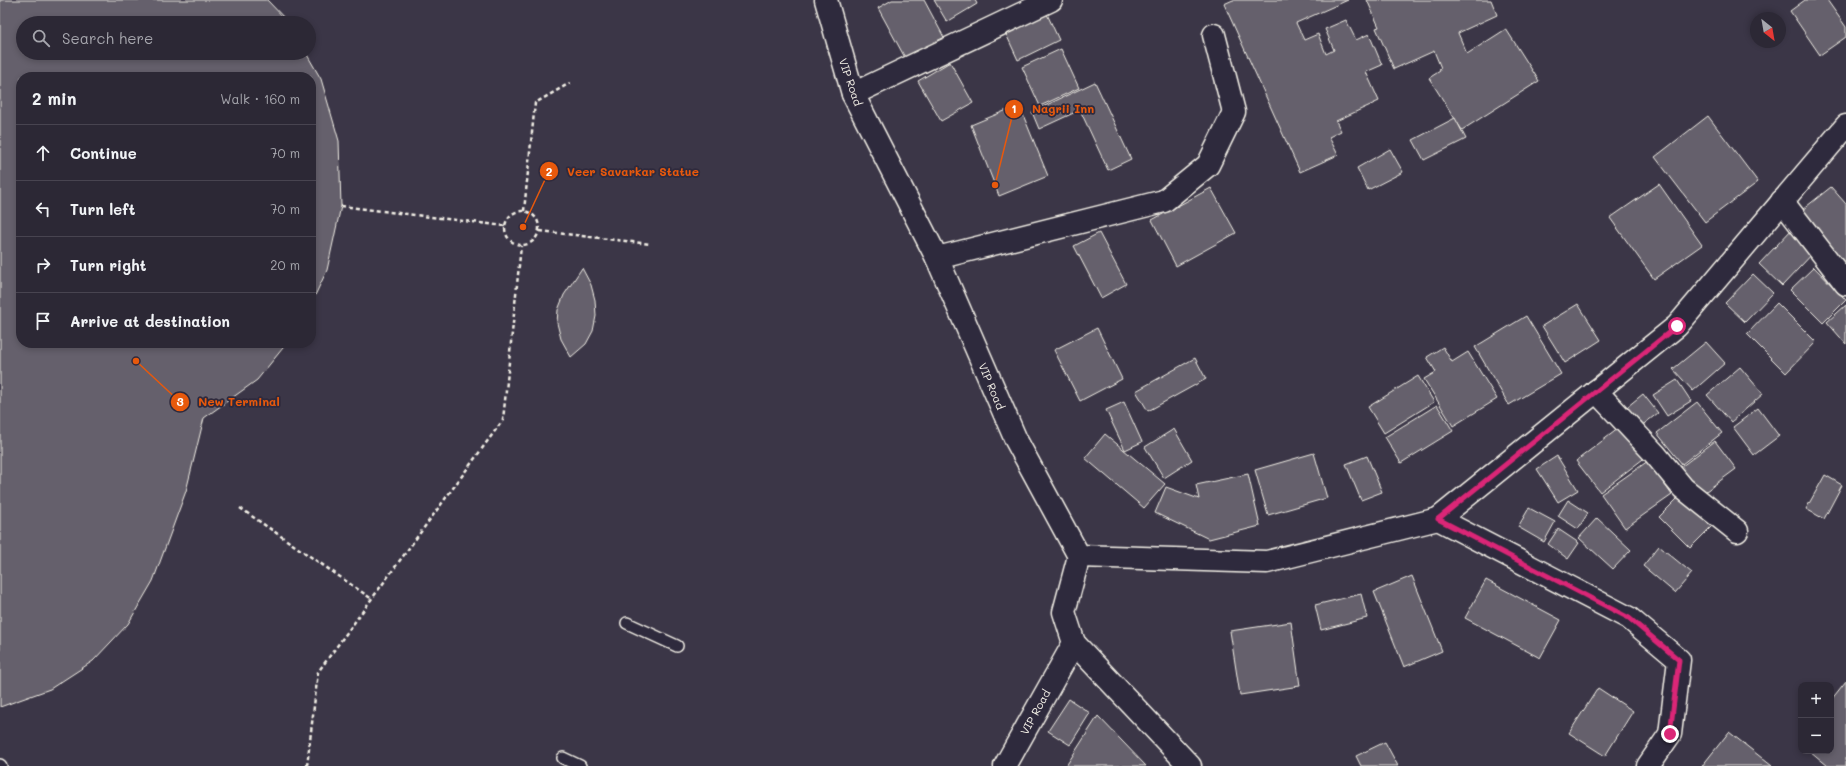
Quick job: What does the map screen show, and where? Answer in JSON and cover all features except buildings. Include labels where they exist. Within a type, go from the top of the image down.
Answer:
[{"type":"main road","name":"VIP Road","points":[[826,0],[853,94],[937,258],[1016,440],[1079,556]]},
{"type":"main road","points":[[853,94],[1051,0]]},
{"type":"main road","points":[[937,258],[1164,201],[1208,165],[1234,112],[1214,35]]},
{"type":"main road","points":[[1190,766],[1074,643],[1064,612],[1079,556],[1267,562],[1438,519],[1677,326],[1846,126]]},
{"type":"main road","points":[[1782,201],[1846,284]]},
{"type":"main road","points":[[1596,391],[1655,454],[1683,488],[1737,531]]},
{"type":"main road","points":[[1438,519],[1629,618],[1679,660],[1670,734],[1648,766]]},
{"type":"main road","name":"VIP Road","points":[[1005,766],[1074,643]]},
{"type":"lane","points":[[627,623],[677,646]]},
{"type":"lane","points":[[563,758],[580,766]]},
{"type":"path","points":[[524,211],[535,103],[570,83]]},
{"type":"path","points":[[341,206],[505,226]]},
{"type":"path","points":[[518,211],[524,211],[533,214],[537,219],[540,231],[533,242],[521,246],[512,242],[508,238],[505,226],[507,219],[512,214],[518,211]]},
{"type":"path","points":[[540,231],[650,244]]},
{"type":"path","points":[[308,766],[318,672],[503,420],[521,246]]},
{"type":"path","points":[[240,508],[372,600]]},
{"type":"place","name":"Nagrii Inn","points":[[995,185]]},
{"type":"place","name":"Veer Savarkar Statue","points":[[523,227]]},
{"type":"place","name":"New Terminal","points":[[136,361]]},
{"type":"route","points":[[1670,734],[1679,660],[1629,618],[1438,519],[1677,326]]}]
